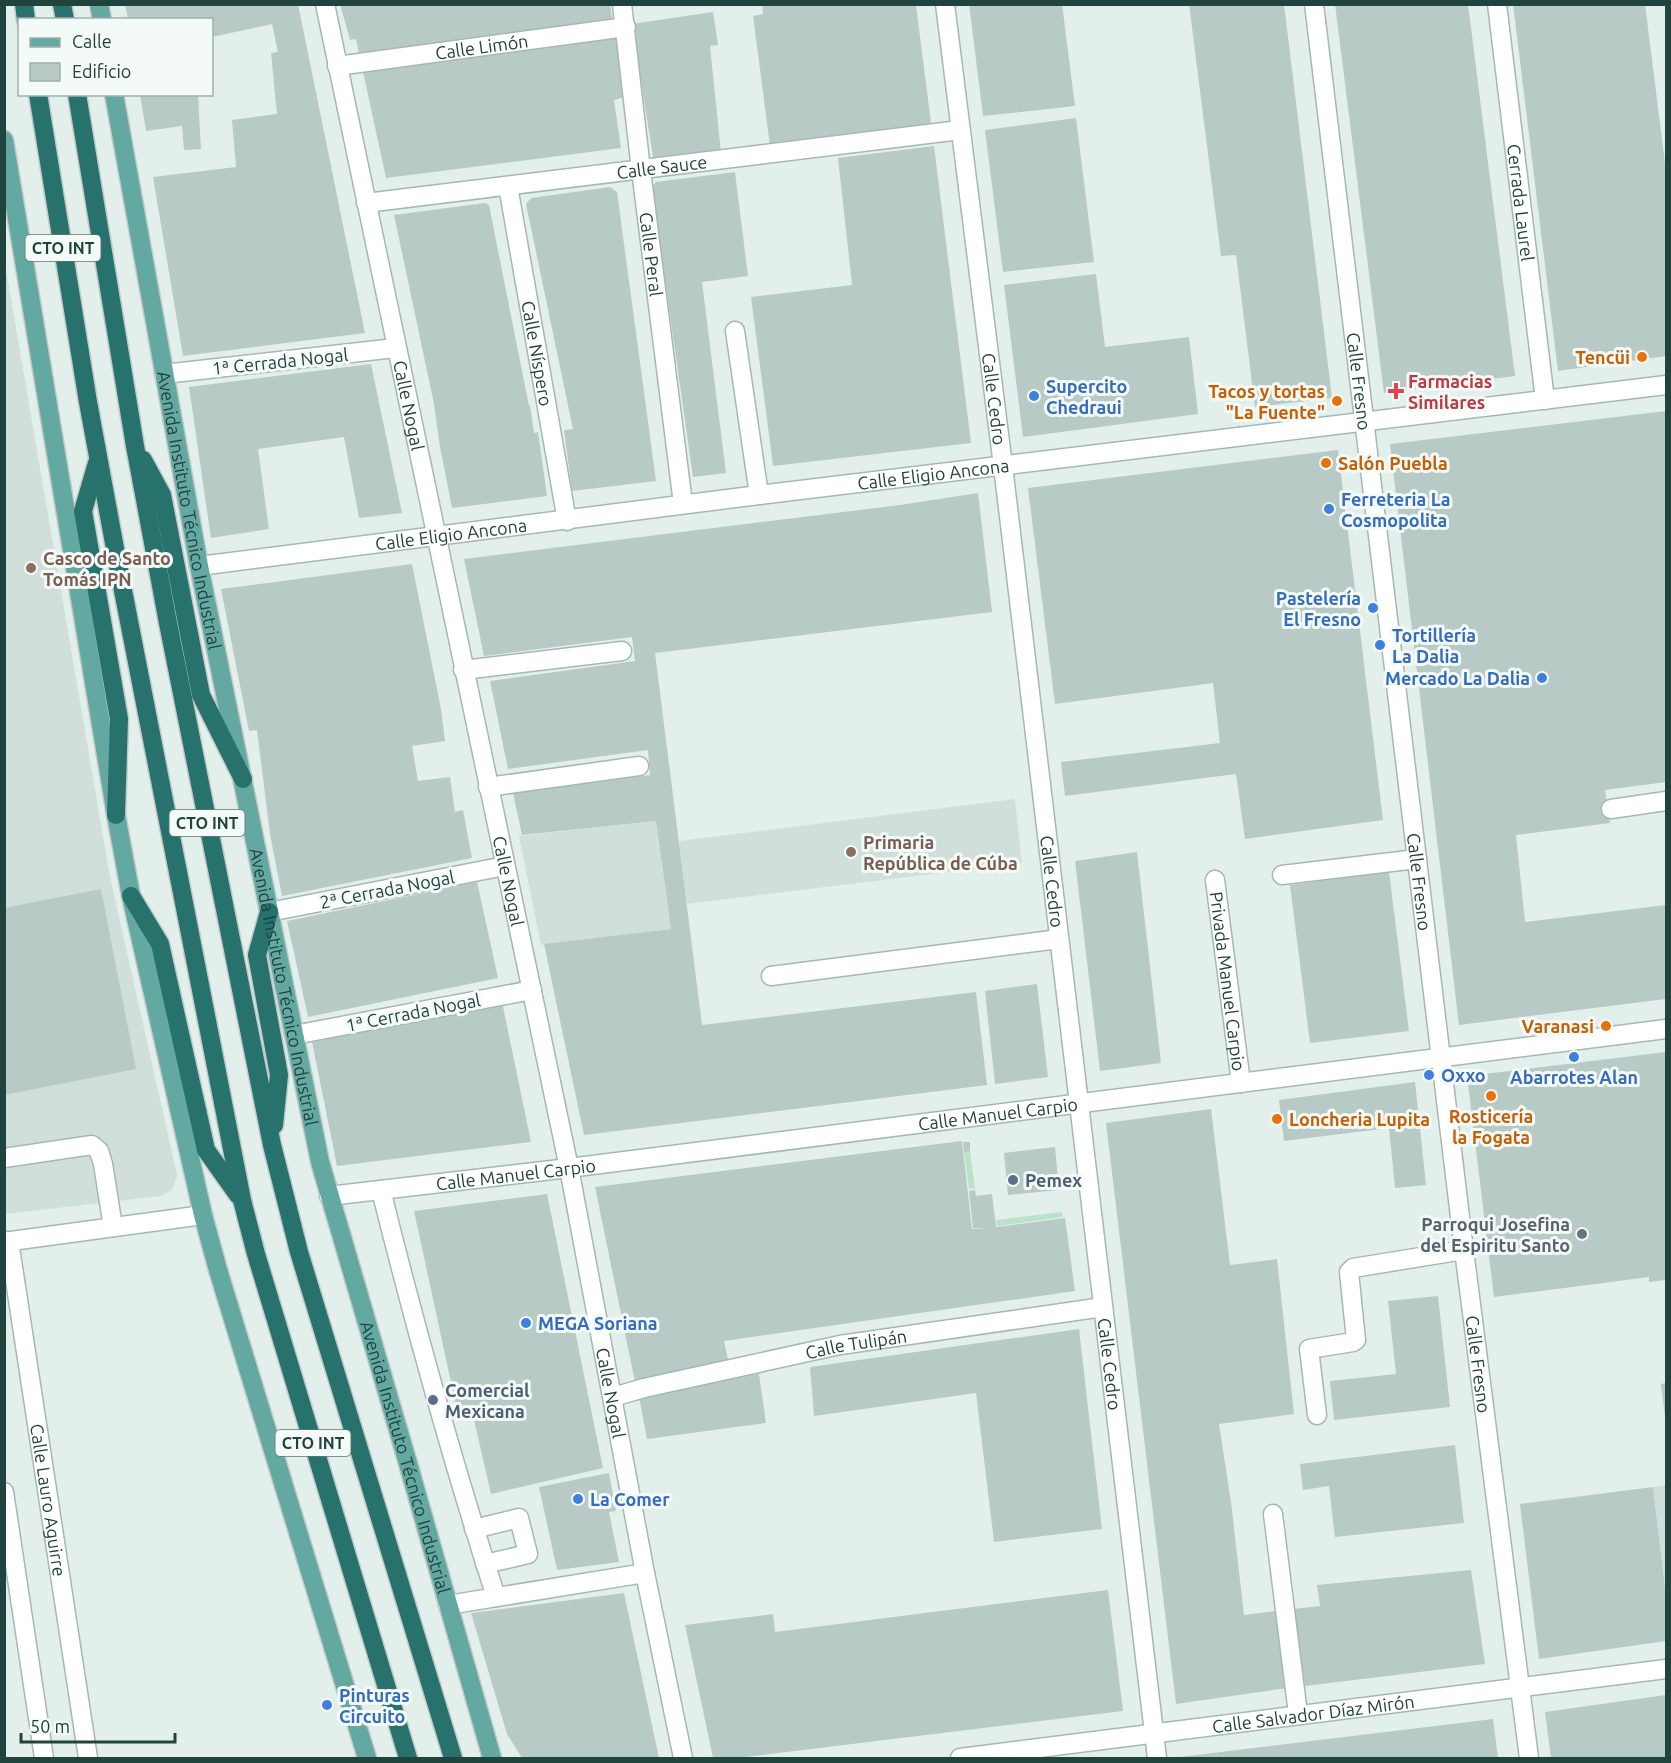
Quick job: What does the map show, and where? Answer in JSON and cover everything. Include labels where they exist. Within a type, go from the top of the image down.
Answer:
[{"type":"highway","name":"CTO INT","points":[[38,96],[137,668],[242,1200],[256,1254],[408,1758]]},
{"type":"highway","name":"CTO INT","points":[[77,96],[135,446],[272,1145],[299,1252],[453,1758]]},
{"type":"highway","points":[[135,446],[162,495],[201,695],[243,779]]},
{"type":"highway","points":[[99,458],[83,511],[119,719],[116,815]]},
{"type":"highway","points":[[131,896],[160,944],[206,1150],[242,1200]]},
{"type":"highway","points":[[269,912],[257,955],[279,1075],[272,1145]]},
{"type":"main road","name":"Avenida Instituto Técnico Industrial","points":[[114,96],[200,566],[320,1162],[492,1758]]},
{"type":"main road","name":"CTO INT","points":[[4,140],[131,896],[203,1215],[218,1270],[367,1758]]},
{"type":"main road","points":[[356,1758],[360,1734]]},
{"type":"street","name":"Calle Nogal","points":[[325,4],[569,1168],[645,1573],[683,1758]]},
{"type":"street","name":"Calle Peral","points":[[622,4],[683,504]]},
{"type":"street","name":"Calle Cedro","points":[[945,4],[1004,466],[1157,1758]]},
{"type":"street","name":"Calle Fresno","points":[[1314,4],[1464,1250],[1529,1758]]},
{"type":"street","name":"Cerrada Laurel","points":[[1497,4],[1545,400]]},
{"type":"street","name":"Calle Limón","points":[[337,66],[626,27]]},
{"type":"street","name":"Calle Sauce","points":[[366,203],[960,130]]},
{"type":"street","name":"Calle Níspero","points":[[508,186],[567,521]]},
{"type":"street","points":[[735,331],[759,495]]},
{"type":"street","name":"1ª Cerrada Nogal","points":[[164,374],[396,348]]},
{"type":"street","name":"Calle Eligio Ancona","points":[[200,566],[436,535],[567,521],[683,504],[1666,386]]},
{"type":"street","points":[[463,670],[622,651]]},
{"type":"street","points":[[488,787],[639,766]]},
{"type":"street","points":[[1611,809],[1666,801]]},
{"type":"street","points":[[1282,874],[1417,859]]},
{"type":"street","name":"2ª Cerrada Nogal","points":[[269,912],[505,866]]},
{"type":"street","name":"Privada Manuel Carpio","points":[[1215,880],[1241,1083]]},
{"type":"street","points":[[771,976],[1059,939]]},
{"type":"street","name":"1ª Cerrada Nogal","points":[[294,1035],[532,990]]},
{"type":"street","name":"Calle Manuel Carpio","points":[[329,1196],[569,1168],[1666,1029]]},
{"type":"street","points":[[4,1158],[92,1145],[99,1151],[103,1164],[113,1227]]},
{"type":"street","points":[[381,1190],[404,1282],[474,1529],[496,1597]]},
{"type":"street","points":[[7,1242],[203,1215]]},
{"type":"street","name":"Calle Lauro Aguirre","points":[[7,1242],[88,1758]]},
{"type":"street","points":[[1317,1415],[1309,1349],[1356,1340],[1348,1272],[1353,1268],[1464,1250]]},
{"type":"street","name":"Calle Tulipán","points":[[613,1397],[644,1388],[840,1345],[1103,1307]]},
{"type":"street","points":[[4,1492],[7,1529],[44,1758]]},
{"type":"street","points":[[1273,1514],[1298,1714]]},
{"type":"street","points":[[474,1529],[519,1518],[528,1554],[486,1564]]},
{"type":"street","points":[[448,1605],[645,1573]]},
{"type":"street","name":"Calle Salvador Díaz Mirón","points":[[960,1758],[1666,1669]]},
{"type":"shaded area","name":"Casco de Santo Tomás IPN","points":[[4,258],[110,877],[177,1175],[172,1190],[161,1196],[5,1214]]},
{"type":"shaded area","name":"Primaria República de Cúba","points":[[1015,799],[1022,863],[687,904],[679,841]]},
{"type":"shaded area","points":[[656,821],[671,929],[541,945],[519,836]]},
{"type":"shaded area","points":[[1666,1485],[1666,1596],[1653,1487]]},
{"type":"green space","points":[[970,1151],[975,1188],[969,1189],[964,1152]]},
{"type":"green space","points":[[1062,1212],[1063,1217],[997,1226],[996,1220]]},
{"type":"building","points":[[125,4],[298,4],[365,333],[183,356],[153,177],[236,167],[232,120],[277,114],[271,53],[278,52],[272,24],[213,37],[213,18],[128,18]]},
{"type":"building","points":[[340,4],[610,4],[613,26],[360,58],[356,39],[350,40]]},
{"type":"building","points":[[969,4],[1062,4],[1075,106],[983,116]]},
{"type":"building","points":[[1189,4],[1284,4],[1332,398],[1255,407],[1236,255],[1221,256]]},
{"type":"building","points":[[1335,4],[1468,4],[1515,376],[1384,393]]},
{"type":"building","points":[[1513,4],[1645,4],[1666,171],[1666,356],[1558,371]]},
{"type":"building","points":[[762,5],[916,5],[931,123],[770,146],[753,16],[763,14]]},
{"type":"building","points":[[713,12],[718,45],[710,46],[721,153],[654,163],[632,24]]},
{"type":"building","points":[[616,37],[625,97],[614,100],[621,148],[386,178],[362,67]]},
{"type":"building","points":[[140,96],[198,96],[201,149],[184,150],[182,126],[146,131]]},
{"type":"building","points":[[1076,118],[1094,262],[1003,272],[985,130]]},
{"type":"building","points":[[934,146],[971,443],[773,466],[751,297],[852,285],[838,158]]},
{"type":"building","points":[[735,172],[748,276],[702,282],[726,473],[693,477],[652,188],[656,182]]},
{"type":"building","points":[[610,187],[617,192],[656,481],[572,491],[564,430],[573,429],[526,204],[531,198]]},
{"type":"building","points":[[485,203],[489,205],[534,433],[538,432],[547,496],[452,508],[434,404],[394,215]]},
{"type":"building","points":[[1096,274],[1105,347],[1189,337],[1198,414],[1023,437],[1004,285]]},
{"type":"building","points":[[371,364],[402,513],[359,518],[344,437],[258,449],[269,529],[211,538],[189,387]]},
{"type":"building","points":[[1666,411],[1666,782],[1605,790],[1610,823],[1516,835],[1525,922],[1666,905],[1666,999],[1459,1025],[1390,444]]},
{"type":"building","points":[[1338,450],[1383,820],[1245,839],[1236,774],[1065,796],[1061,762],[1220,743],[1213,683],[1055,704],[1028,488]]},
{"type":"building","points":[[978,493],[992,612],[655,653],[702,1025],[976,992],[987,1085],[584,1135],[544,944],[671,929],[656,821],[522,835],[513,793],[650,775],[648,750],[508,769],[490,681],[635,661],[632,637],[484,656],[464,559],[900,505]]},
{"type":"building","points":[[412,564],[441,709],[445,741],[412,746],[418,781],[450,777],[455,812],[463,810],[472,858],[282,896],[270,834],[257,730],[249,731],[221,589]]},
{"type":"building","points":[[1137,852],[1161,1063],[1100,1071],[1075,861]]},
{"type":"building","points":[[1389,872],[1409,1031],[1310,1043],[1290,885]]},
{"type":"building","points":[[477,882],[498,978],[308,1017],[287,921]]},
{"type":"building","points":[[101,889],[136,1069],[4,1095],[4,908]]},
{"type":"building","points":[[1037,984],[1048,1077],[995,1084],[985,991]]},
{"type":"building","points":[[502,1002],[531,1142],[337,1166],[312,1042]]},
{"type":"building","points":[[1666,1052],[1666,1280],[1649,1282],[1649,1277],[1494,1297],[1467,1076]]},
{"type":"building","points":[[1415,1082],[1426,1185],[1395,1188],[1389,1128],[1284,1141],[1279,1100]]},
{"type":"building","points":[[1211,1109],[1230,1265],[1277,1259],[1294,1414],[1219,1424],[1244,1615],[1276,1611],[1288,1688],[1176,1704],[1106,1123]]},
{"type":"building","points":[[962,1141],[972,1229],[987,1228],[973,1228],[969,1191],[975,1190],[976,1196],[992,1194],[996,1227],[1065,1218],[1075,1291],[724,1341],[729,1364],[635,1382],[595,1187]]},
{"type":"building","points":[[963,1142],[970,1142],[970,1151],[964,1152]]},
{"type":"building","points":[[1055,1147],[1059,1190],[1008,1195],[1004,1153]]},
{"type":"building","name":"MEGA Soriana","points":[[547,1194],[603,1468],[491,1494],[471,1407],[457,1410],[414,1211]]},
{"type":"building","points":[[1438,1296],[1450,1407],[1334,1420],[1330,1381],[1396,1374],[1388,1301]]},
{"type":"building","points":[[1079,1329],[1102,1529],[994,1542],[976,1393],[814,1416],[810,1367]]},
{"type":"building","points":[[759,1374],[766,1423],[647,1439],[639,1397],[731,1377]]},
{"type":"building","points":[[1666,1383],[1666,1417],[1665,1417],[1661,1384]]},
{"type":"building","points":[[1455,1445],[1464,1523],[1335,1537],[1329,1486],[1303,1490],[1300,1464]]},
{"type":"building","points":[[609,1473],[616,1511],[609,1512],[619,1562],[557,1570],[539,1487]]},
{"type":"building","points":[[1653,1487],[1666,1596],[1666,1641],[1539,1659],[1520,1504]]},
{"type":"building","points":[[1471,1570],[1485,1664],[1305,1686],[1293,1609],[1320,1606],[1317,1585]]},
{"type":"building","points":[[1108,1590],[1123,1711],[737,1758],[713,1758],[685,1625],[773,1614],[775,1632]]},
{"type":"building","points":[[624,1593],[659,1758],[522,1758],[507,1734],[471,1613]]},
{"type":"building","points":[[1666,1695],[1666,1758],[1551,1758],[1545,1712]]},
{"type":"building","points":[[1493,1719],[1498,1758],[1180,1758],[1180,1757]]},
{"type":"place","name":"Tencüi","points":[[1642,357]]},
{"type":"place","name":"Farmacias Similares","points":[[1396,391]]},
{"type":"place","name":"Supercito Chedraui","points":[[1034,396]]},
{"type":"place","name":"Tacos y tortas \"La Fuente\"","points":[[1337,401]]},
{"type":"place","name":"Salón Puebla","points":[[1326,463]]},
{"type":"place","name":"Ferreteria La Cosmopolita","points":[[1329,509]]},
{"type":"place","name":"Casco de Santo Tomás IPN","points":[[31,568]]},
{"type":"place","name":"Pastelería El Fresno","points":[[1373,608]]},
{"type":"place","name":"Tortillería La Dalia","points":[[1380,645]]},
{"type":"place","name":"Mercado La Dalia","points":[[1542,678]]},
{"type":"place","name":"Primaria República de Cúba","points":[[851,852]]},
{"type":"place","name":"Varanasi","points":[[1606,1026]]},
{"type":"place","name":"Abarrotes Alan","points":[[1574,1057]]},
{"type":"place","name":"Oxxo","points":[[1429,1075]]},
{"type":"place","name":"Rosticería la Fogata","points":[[1491,1096]]},
{"type":"place","name":"Loncheria Lupita","points":[[1277,1119]]},
{"type":"place","name":"Pemex","points":[[1013,1180]]},
{"type":"place","name":"Parroqui Josefina del Espiritu Santo","points":[[1582,1234]]},
{"type":"place","name":"MEGA Soriana","points":[[526,1323]]},
{"type":"place","name":"Comercial Mexicana","points":[[433,1400]]},
{"type":"place","name":"La Comer","points":[[578,1499]]},
{"type":"place","name":"Pinturas Circuito","points":[[327,1705]]}]
